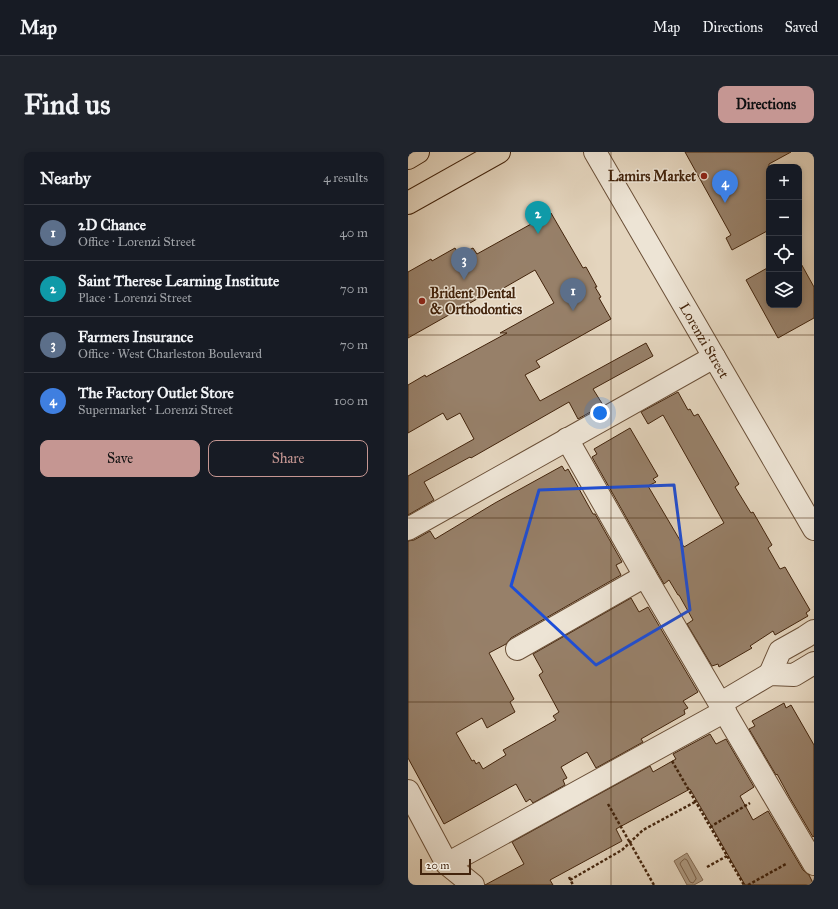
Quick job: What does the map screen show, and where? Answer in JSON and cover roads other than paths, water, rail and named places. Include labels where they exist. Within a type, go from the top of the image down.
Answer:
[{"type":"main road","points":[[408,158],[418,152]]},
{"type":"main road","points":[[408,203],[499,152]]},
{"type":"street","name":"Lorenzi Street","points":[[596,152],[814,529]]},
{"type":"street","points":[[408,529],[714,356]]},
{"type":"street","points":[[567,439],[645,576],[814,864]]},
{"type":"street","points":[[517,649],[645,576]]},
{"type":"street","points":[[447,864],[723,707],[770,674],[780,651],[805,638],[814,631]]},
{"type":"street","points":[[770,674],[794,675],[814,663]]},
{"type":"street","points":[[409,796],[447,864],[473,885]]},
{"type":"water","points":[[687,853],[703,880],[694,885],[687,885],[674,861]]},
{"type":"place","name":"Lamirs Market","points":[[704,176]]},
{"type":"place","name":"The Factory Outlet Store","points":[[725,203]]},
{"type":"place","name":"Saint Therese Learning Institute","points":[[538,234]]},
{"type":"place","name":"Farmers Insurance","points":[[464,280]]},
{"type":"place","name":"Brident Dental & Orthodontics","points":[[422,301]]},
{"type":"place","name":"2D Chance","points":[[573,311]]}]
